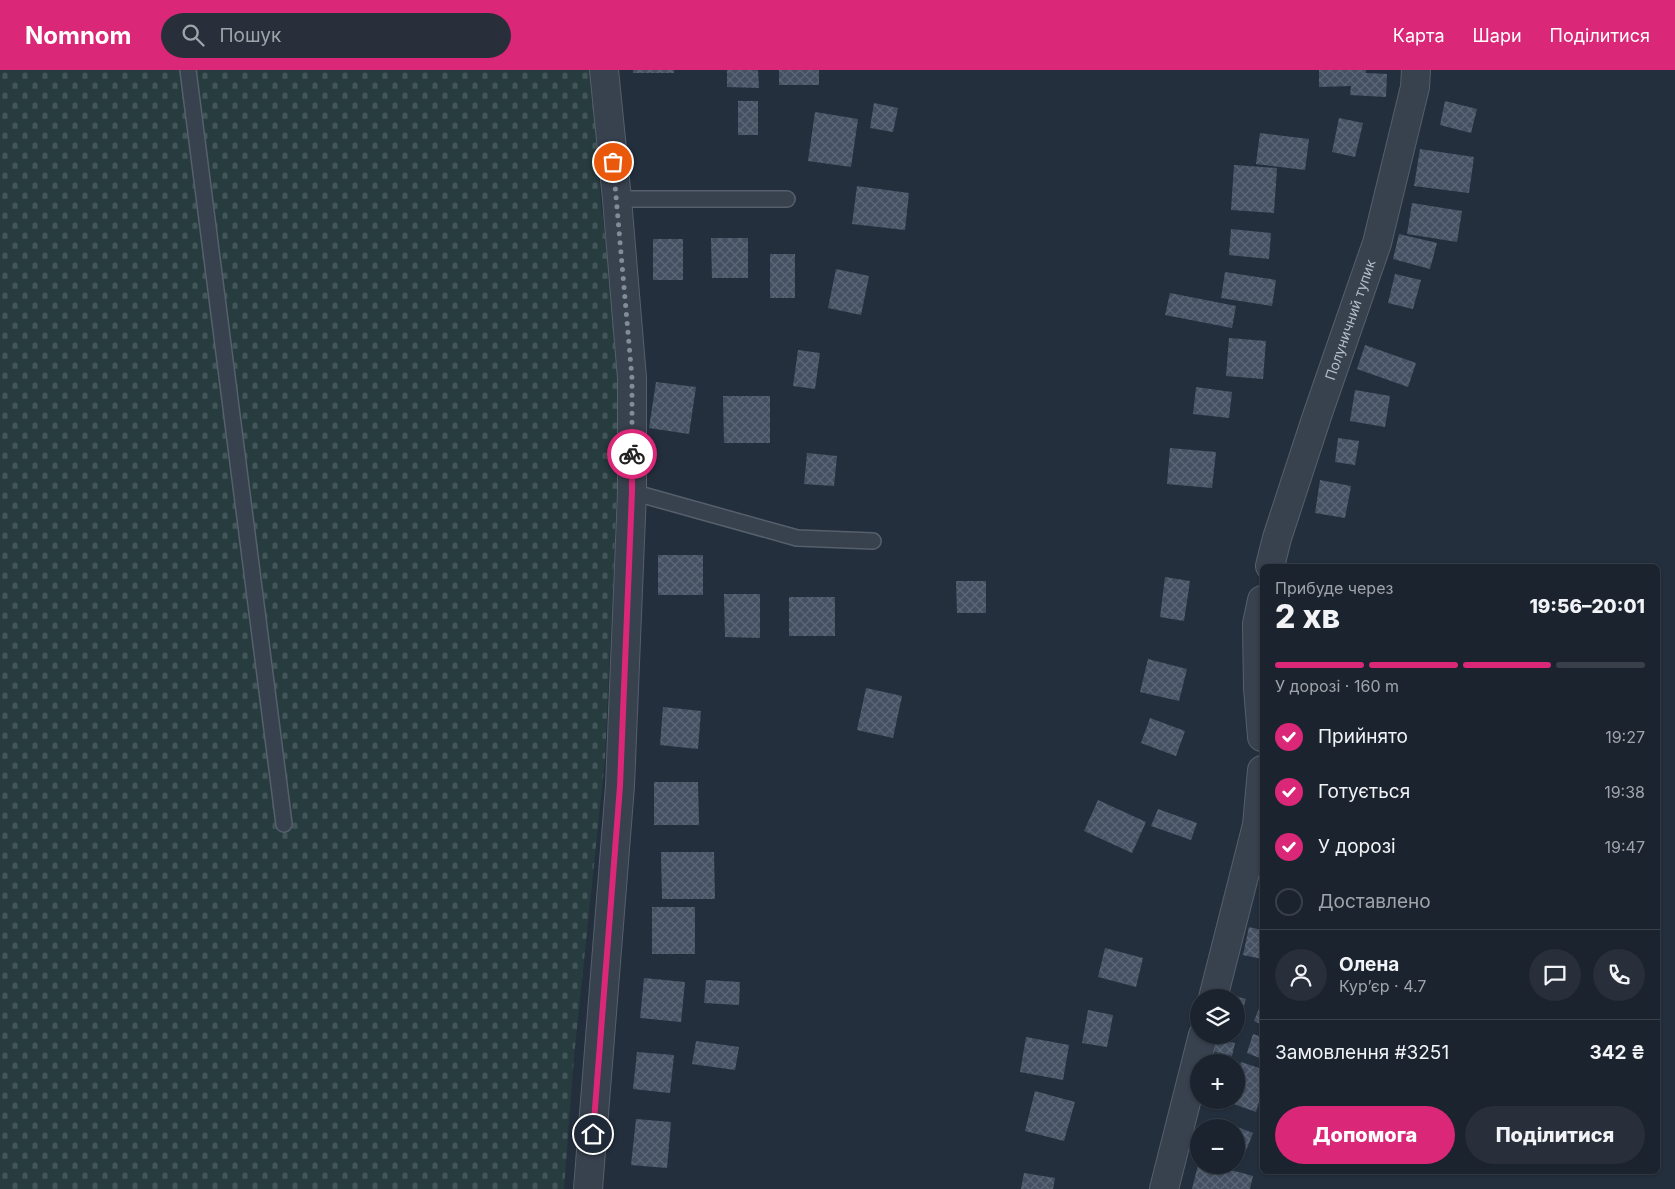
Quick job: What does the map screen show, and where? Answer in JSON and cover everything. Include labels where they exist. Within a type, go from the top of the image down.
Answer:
[{"type":"street","points":[[588,1189],[597,1097],[620,786],[632,492],[632,378],[604,70]]},
{"type":"street","name":"Полуничний тупик","points":[[1270,564],[1277,538],[1314,425],[1377,243],[1415,87],[1416,70]]},
{"type":"street","points":[[1260,610],[1257,624],[1260,712]]},
{"type":"street","points":[[1215,989],[1257,824],[1260,792]]},
{"type":"street","points":[[1164,1189],[1201,1044]]},
{"type":"lane","points":[[188,70],[284,824]]},
{"type":"lane","points":[[617,199],[787,199]]},
{"type":"lane","points":[[632,492],[797,538],[873,541]]},
{"type":"green space","points":[[0,70],[591,70],[601,204],[622,378],[605,759],[574,1057],[564,1189],[0,1189]]},
{"type":"building","points":[[633,70],[674,70],[674,73],[633,73]]},
{"type":"building","points":[[727,70],[758,70],[759,88],[727,87]]},
{"type":"building","points":[[779,70],[819,70],[819,85],[779,85]]},
{"type":"building","points":[[1319,70],[1366,70],[1366,73],[1387,74],[1386,97],[1350,95],[1351,86],[1319,87]]},
{"type":"building","points":[[738,101],[758,101],[758,135],[738,135]]},
{"type":"building","points":[[1445,101],[1477,109],[1471,133],[1440,125]]},
{"type":"building","points":[[874,103],[898,108],[893,132],[870,128]]},
{"type":"building","points":[[815,112],[858,119],[851,167],[808,161]]},
{"type":"building","points":[[1339,118],[1363,123],[1355,157],[1332,152]]},
{"type":"building","points":[[1260,133],[1309,139],[1305,170],[1256,164]]},
{"type":"building","points":[[1420,149],[1474,157],[1469,193],[1414,186]]},
{"type":"building","points":[[1234,165],[1277,168],[1274,213],[1231,210]]},
{"type":"building","points":[[857,186],[909,193],[905,230],[852,224]]},
{"type":"building","points":[[1412,203],[1462,211],[1457,242],[1407,234]]},
{"type":"building","points":[[1231,229],[1271,233],[1269,259],[1229,255]]},
{"type":"building","points":[[1399,234],[1437,243],[1430,269],[1393,259]]},
{"type":"building","points":[[711,238],[748,238],[748,278],[712,278]]},
{"type":"building","points":[[653,239],[683,239],[683,280],[653,280]]},
{"type":"building","points":[[770,254],[795,254],[795,298],[770,298]]},
{"type":"building","points":[[836,269],[869,276],[861,315],[828,308]]},
{"type":"building","points":[[1225,272],[1276,280],[1272,306],[1221,298]]},
{"type":"building","points":[[1395,274],[1421,280],[1413,309],[1388,303]]},
{"type":"building","points":[[1170,293],[1236,306],[1232,328],[1165,315]]},
{"type":"building","points":[[1229,338],[1266,341],[1263,379],[1226,376]]},
{"type":"building","points":[[1365,345],[1416,363],[1408,387],[1357,369]]},
{"type":"building","points":[[798,350],[820,353],[815,389],[793,386]]},
{"type":"building","points":[[656,382],[696,387],[689,434],[649,428]]},
{"type":"building","points":[[1196,387],[1232,392],[1229,418],[1193,414]]},
{"type":"building","points":[[1355,390],[1390,396],[1385,427],[1350,421]]},
{"type":"building","points":[[723,396],[770,396],[770,443],[724,443]]},
{"type":"building","points":[[1338,438],[1359,441],[1355,465],[1335,462]]},
{"type":"building","points":[[1170,448],[1216,452],[1212,488],[1167,484]]},
{"type":"building","points":[[807,453],[837,456],[834,486],[804,484]]},
{"type":"building","points":[[1320,480],[1351,486],[1345,518],[1315,513]]},
{"type":"building","points":[[658,555],[703,555],[703,595],[658,595]]},
{"type":"building","points":[[1165,577],[1190,581],[1184,621],[1160,617]]},
{"type":"building","points":[[956,581],[986,581],[986,613],[957,613]]},
{"type":"building","points":[[724,594],[760,594],[760,638],[725,637]]},
{"type":"building","points":[[789,597],[835,597],[835,636],[789,636]]},
{"type":"building","points":[[1148,659],[1187,669],[1179,701],[1140,692]]},
{"type":"building","points":[[866,688],[902,696],[893,738],[857,730]]},
{"type":"building","points":[[663,707],[701,711],[698,749],[660,745]]},
{"type":"building","points":[[1150,718],[1185,731],[1176,756],[1141,743]]},
{"type":"building","points":[[654,782],[698,782],[699,825],[654,825]]},
{"type":"building","points":[[1098,800],[1146,822],[1132,853],[1084,831]]},
{"type":"building","points":[[1158,809],[1197,823],[1191,840],[1151,826]]},
{"type":"building","points":[[661,852],[714,852],[715,899],[662,899]]},
{"type":"building","points":[[652,907],[695,907],[695,954],[652,954]]},
{"type":"building","points":[[1249,927],[1260,930],[1260,959],[1243,955]]},
{"type":"building","points":[[1105,948],[1143,958],[1136,987],[1098,977]]},
{"type":"building","points":[[644,978],[685,982],[681,1022],[640,1018]]},
{"type":"building","points":[[706,980],[740,982],[739,1005],[704,1003]]},
{"type":"building","points":[[1260,1006],[1260,1024],[1254,1021]]},
{"type":"building","points":[[1088,1010],[1113,1015],[1107,1047],[1082,1043]]},
{"type":"building","points":[[1253,1034],[1260,1036],[1260,1058],[1247,1053]]},
{"type":"building","points":[[1026,1037],[1069,1045],[1063,1080],[1020,1072]]},
{"type":"building","points":[[696,1041],[739,1047],[735,1070],[692,1064]]},
{"type":"building","points":[[1214,1044],[1235,1044],[1232,1054],[1212,1051]]},
{"type":"building","points":[[637,1052],[674,1055],[670,1093],[633,1089]]},
{"type":"building","points":[[1245,1063],[1260,1068],[1260,1099],[1256,1112],[1245,1108]]},
{"type":"building","points":[[1035,1091],[1075,1102],[1064,1141],[1025,1131]]},
{"type":"building","points":[[636,1119],[671,1122],[667,1168],[631,1165]]},
{"type":"building","points":[[1245,1130],[1253,1133],[1245,1153]]},
{"type":"building","points":[[1024,1173],[1055,1178],[1053,1189],[1021,1189]]},
{"type":"building","points":[[1196,1174],[1245,1174],[1253,1176],[1250,1189],[1192,1189]]},
{"type":"way so far","points":[[613,162],[632,378],[632,454]]},
{"type":"route","points":[[593,1134],[620,786],[632,454]]}]
